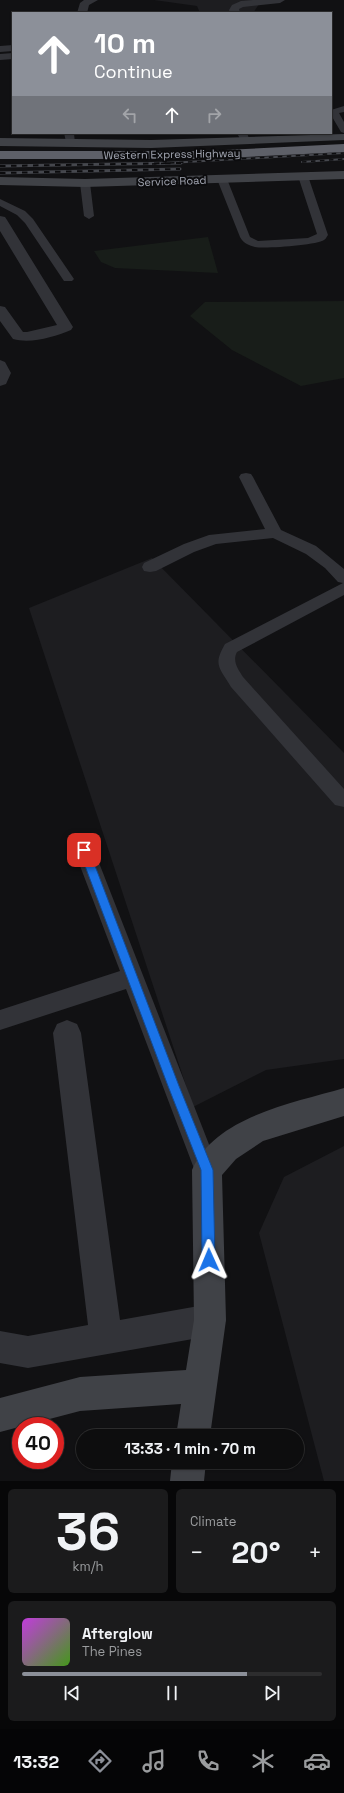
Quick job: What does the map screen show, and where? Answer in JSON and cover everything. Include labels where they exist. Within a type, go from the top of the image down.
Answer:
[{"type":"highway","name":"Western Express Highway","points":[[0,154],[204,154],[344,148]]},
{"type":"highway","name":"Western Express Highway","points":[[0,167],[93,167],[334,160]]},
{"type":"main road","points":[[0,142],[69,138],[344,137]]},
{"type":"main road","name":"Service Road","points":[[0,181],[86,183],[344,175]]},
{"type":"main road","points":[[194,1429],[210,1320],[207,1170],[226,1149],[256,1129],[344,1102]]},
{"type":"main road","points":[[0,1415],[80,1394],[200,1386]]},
{"type":"main road","points":[[187,1481],[188,1469]]},
{"type":"street","points":[[82,12],[85,3],[93,0]]},
{"type":"street","points":[[235,12],[235,7],[241,4],[280,0]]},
{"type":"street","points":[[0,49],[12,48]]},
{"type":"street","points":[[0,220],[66,327],[22,337],[15,334],[0,310]]},
{"type":"street","points":[[0,365],[3,373],[0,381]]},
{"type":"street","points":[[67,1033],[106,1338]]},
{"type":"street","points":[[0,1347],[28,1352],[210,1320]]},
{"type":"lane","points":[[0,57],[12,56]]},
{"type":"lane","points":[[344,109],[334,112],[344,130]]},
{"type":"lane","points":[[222,179],[244,237],[257,244],[308,241],[320,238],[323,235],[303,176]]},
{"type":"lane","points":[[86,183],[89,216]]},
{"type":"lane","points":[[0,202],[21,213],[29,221],[68,279]]},
{"type":"lane","points":[[246,478],[275,533]]},
{"type":"lane","points":[[150,567],[189,548],[214,540],[275,533],[311,550],[330,564],[344,578]]},
{"type":"lane","points":[[342,800],[237,682],[228,668],[226,657],[231,648],[344,588]]},
{"type":"lane","points":[[84,850],[207,1170]]},
{"type":"lane","points":[[0,1020],[132,977]]},
{"type":"shaded area","points":[[154,0],[262,0],[254,12],[200,12],[197,6]]},
{"type":"shaded area","points":[[208,237],[218,273],[115,268],[101,262],[94,251]]},
{"type":"shaded area","points":[[344,301],[344,378],[301,386],[232,350],[190,316],[205,302]]},
{"type":"shaded area","points":[[152,558],[344,753],[344,1059],[266,1070],[193,1107],[29,608]]},
{"type":"shaded area","points":[[344,1146],[344,1481],[324,1481],[259,1233],[284,1177]]},
{"type":"railway","points":[[165,163],[344,153]]},
{"type":"railway","points":[[302,162],[344,159]]},
{"type":"railway","points":[[0,166],[165,163]]},
{"type":"railway","points":[[152,164],[165,163]]},
{"type":"railway","points":[[165,163],[181,163]]},
{"type":"railway","points":[[0,173],[180,169]]},
{"type":"route","points":[[84,850],[207,1170],[209,1260]]}]
